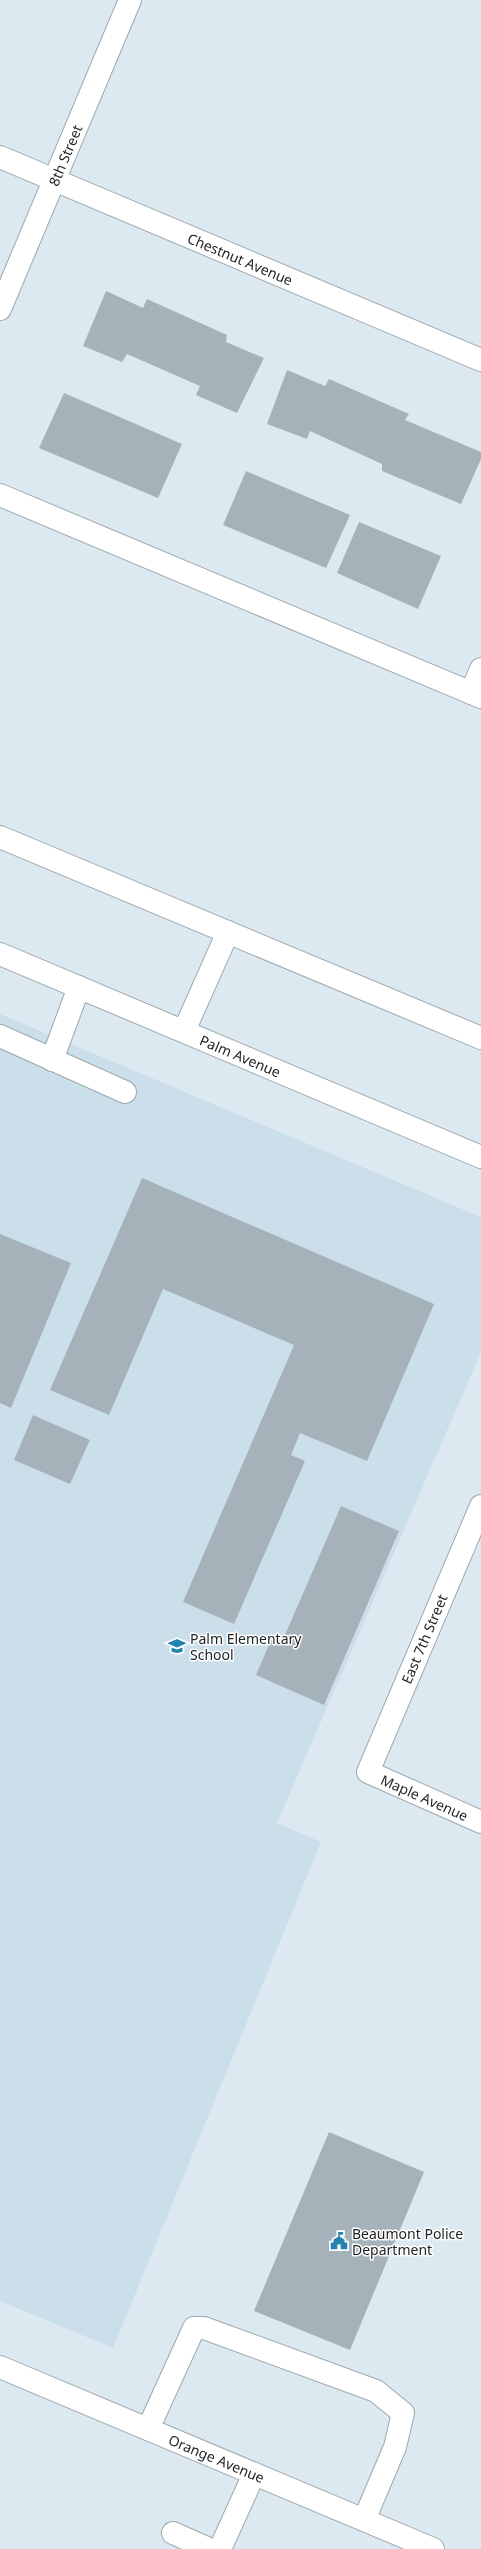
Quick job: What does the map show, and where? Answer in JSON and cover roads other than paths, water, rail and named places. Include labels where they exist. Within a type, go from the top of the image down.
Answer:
[{"type":"street","name":"8th Street","points":[[0,309],[130,0]]},
{"type":"street","name":"Chestnut Avenue","points":[[0,157],[481,360]]},
{"type":"street","points":[[0,495],[476,695],[481,668]]},
{"type":"street","points":[[0,837],[481,1038]]},
{"type":"street","points":[[184,1031],[228,932]]},
{"type":"street","name":"Palm Avenue","points":[[0,954],[481,1156]]},
{"type":"street","points":[[52,1060],[79,987]]},
{"type":"street","points":[[0,1036],[124,1092]]},
{"type":"street","name":"East 7th Street","points":[[368,1772],[481,1506]]},
{"type":"street","name":"Maple Avenue","points":[[368,1772],[481,1822]]},
{"type":"street","points":[[148,2429],[194,2328],[204,2328],[376,2391],[404,2413],[395,2447],[364,2520]]},
{"type":"street","name":"Orange Avenue","points":[[0,2367],[433,2549]]},
{"type":"street","points":[[220,2549],[254,2474]]},
{"type":"street","points":[[173,2533],[209,2549]]},
{"type":"place","name":"Palm Elementary School","points":[[177,1646]]},
{"type":"place","name":"Beaumont Police Department","points":[[339,2241]]}]
